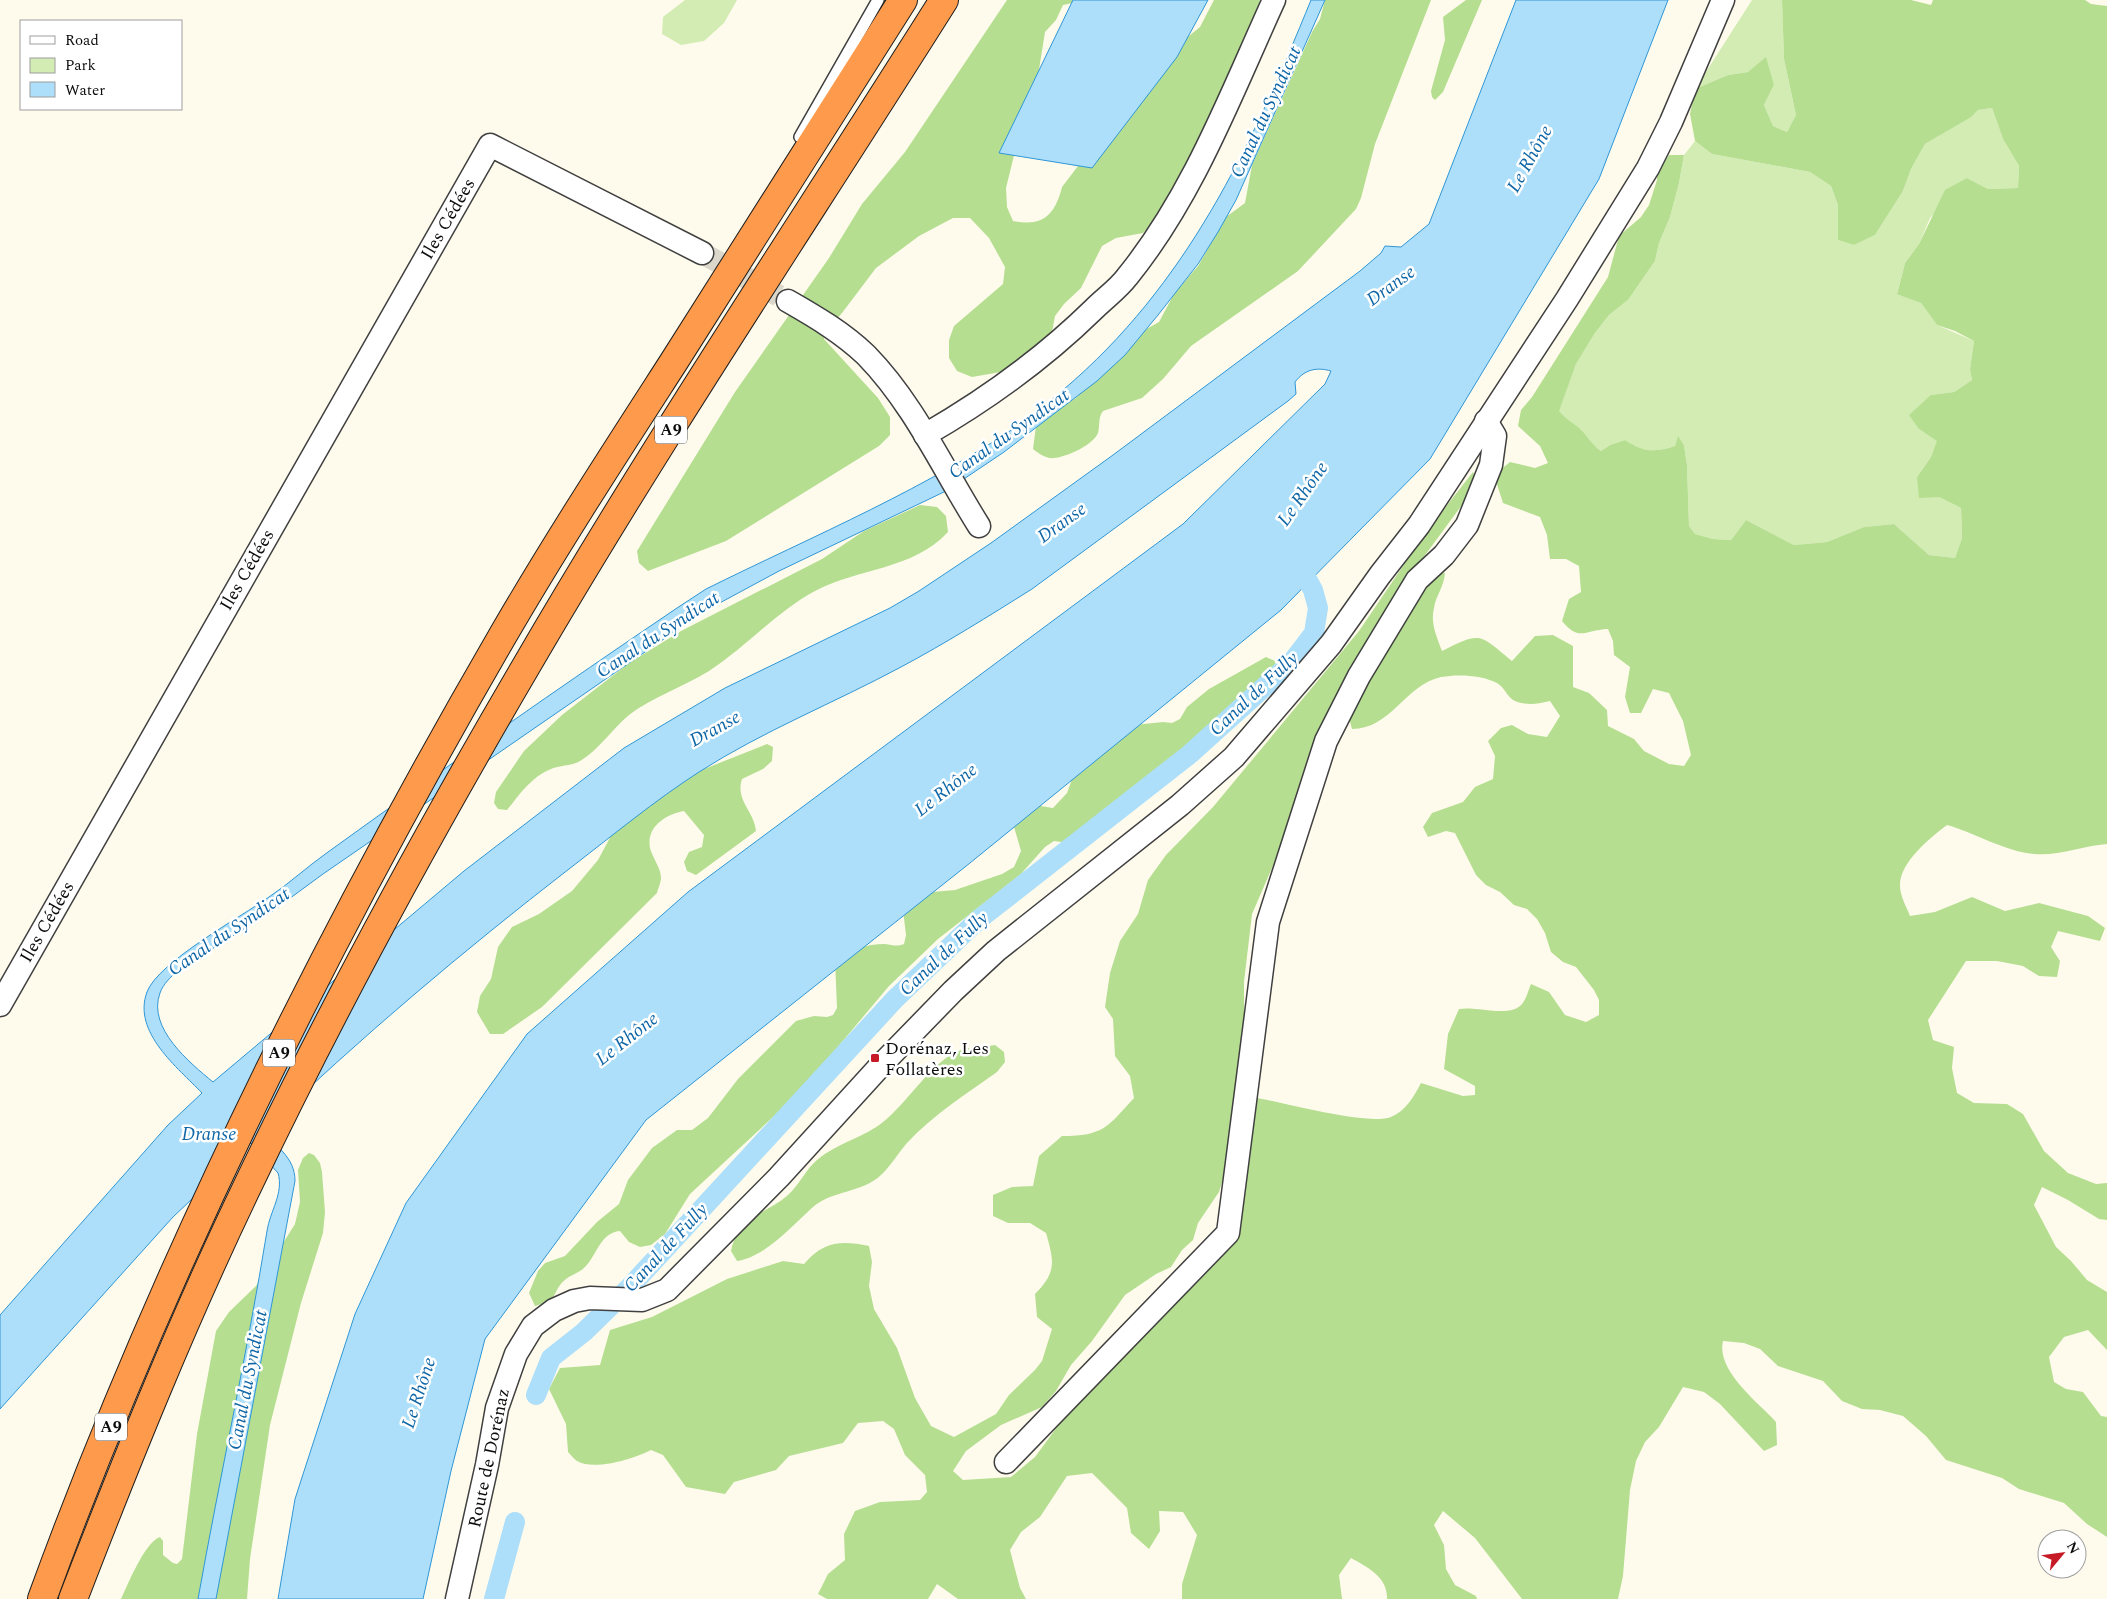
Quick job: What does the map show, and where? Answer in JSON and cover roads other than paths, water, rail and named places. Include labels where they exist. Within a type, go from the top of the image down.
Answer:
[{"type":"highway","name":"A9","points":[[42,1599],[113,1420],[183,1257],[282,1047],[382,852],[505,631],[615,453],[903,0]]},
{"type":"highway","name":"A9","points":[[74,1599],[157,1388],[246,1188],[294,1090],[411,869],[526,666],[646,469],[944,0]]},
{"type":"street","points":[[930,442],[1062,341],[1126,278],[1173,211],[1212,135],[1274,0]]},
{"type":"street","points":[[1006,1462],[1228,1233],[1254,1016],[1271,913],[1326,741],[1355,684],[1417,580],[1444,555],[1467,525],[1491,465],[1495,436],[1486,421],[1567,300],[1648,168],[1671,122],[1723,0]]},
{"type":"street","name":"Iles Cédées","points":[[2,1000],[490,145],[702,253]]},
{"type":"street","points":[[788,301],[834,328],[865,354],[909,408],[973,517]]},
{"type":"street","name":"Route de Dorénaz","points":[[456,1599],[487,1465],[496,1408],[516,1354],[525,1338],[542,1318],[565,1305],[590,1298],[642,1300],[660,1294],[678,1281],[780,1177],[924,1020],[996,951],[1180,805],[1234,757],[1332,644],[1380,575],[1419,525],[1486,421]]},
{"type":"lane","points":[[795,146],[878,0]]},
{"type":"lane","points":[[615,453],[785,163]]},
{"type":"water","points":[[1073,0],[1208,0],[1177,57],[1092,168],[999,153]]},
{"type":"water","points":[[1311,0],[1325,0],[1236,200],[1198,264],[1125,355],[1097,381],[1004,452],[946,491],[779,571],[703,612],[323,874],[274,910],[177,971],[165,984],[160,993],[158,1006],[165,1032],[183,1055],[213,1082],[464,871],[624,748],[725,688],[890,608],[919,591],[991,543],[1113,455],[1360,271],[1381,253],[1385,246],[1401,247],[1429,224],[1516,0],[1668,0],[1599,179],[1430,459],[1281,610],[970,863],[646,1120],[485,1339],[451,1471],[423,1599],[278,1599],[295,1499],[355,1314],[406,1203],[527,1034],[688,892],[1183,524],[1325,384],[1331,371],[1316,369],[1303,374],[1295,382],[1296,394],[1288,401],[1032,589],[918,658],[723,757],[666,795],[529,900],[451,963],[337,1062],[263,1131],[284,1153],[292,1165],[295,1181],[216,1599],[198,1599],[267,1231],[279,1188],[278,1173],[251,1143],[173,1217],[0,1409],[0,1315],[168,1125],[202,1093],[170,1061],[151,1035],[144,1007],[147,992],[154,980],[183,954],[277,892],[321,857],[458,759],[706,589],[912,489],[952,467],[1029,418],[1063,390],[1107,349],[1146,305],[1180,259],[1211,211],[1239,160],[1264,108]]},
{"type":"waterway","name":"Canal de Fully","points":[[536,1395],[551,1358],[584,1332],[628,1289],[895,999],[978,920],[1190,754],[1292,662],[1314,633],[1318,608],[1313,590],[1296,559]]},
{"type":"waterway","name":"Canal de Fully","points":[[494,1599],[515,1522]]},
{"type":"tunnel","points":[[702,253],[788,301]]},
{"type":"place","name":"Dorénaz, Les Follatères","points":[[875,1058]]},
{"type":"water label","name":"Canal du Syndicat","points":[[1266,112]]},
{"type":"water label","name":"Le Rhône","points":[[1530,159]]},
{"type":"water label","name":"Dranse","points":[[1391,286]]},
{"type":"water label","name":"Canal du Syndicat","points":[[1009,434]]},
{"type":"water label","name":"Le Rhône","points":[[1303,494]]},
{"type":"water label","name":"Dranse","points":[[1062,523]]},
{"type":"water label","name":"Canal du Syndicat","points":[[658,635]]},
{"type":"water label","name":"Dranse","points":[[715,729]]},
{"type":"water label","name":"Le Rhône","points":[[946,790]]},
{"type":"water label","name":"Canal du Syndicat","points":[[229,932]]},
{"type":"water label","name":"Le Rhône","points":[[627,1039]]},
{"type":"water label","name":"Dranse","points":[[209,1134]]},
{"type":"water label","name":"Canal du Syndicat","points":[[248,1380]]},
{"type":"water label","name":"Le Rhône","points":[[419,1393]]}]
